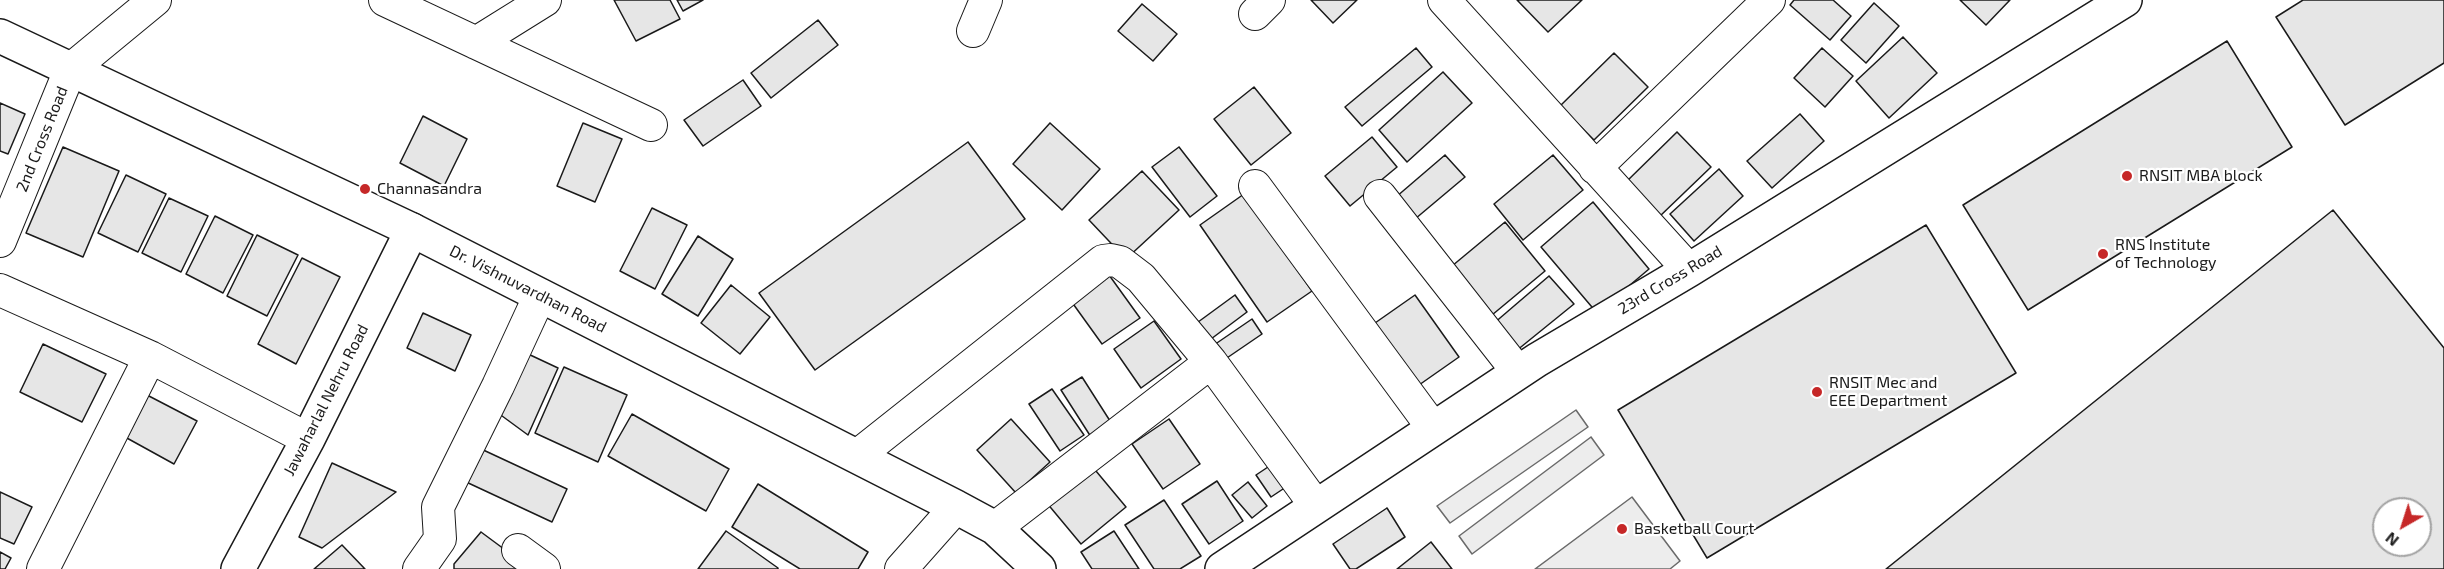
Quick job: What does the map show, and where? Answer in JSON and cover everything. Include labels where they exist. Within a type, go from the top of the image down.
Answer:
[{"type":"street","points":[[70,70],[155,0]]},
{"type":"street","points":[[385,0],[651,125]]},
{"type":"street","points":[[476,43],[545,0]]},
{"type":"street","points":[[973,31],[986,0]]},
{"type":"street","points":[[1444,0],[1689,270]]},
{"type":"street","points":[[1596,168],[1769,0]]},
{"type":"street","name":"23rd Cross Road","points":[[1221,569],[1518,372],[1689,270],[2114,2]]},
{"type":"street","name":"Dr. Vishnuvardhan Road","points":[[0,36],[412,230],[857,456],[995,528],[1039,569]]},
{"type":"street","name":"2nd Cross Road","points":[[0,241],[70,70]]},
{"type":"street","points":[[1255,186],[1433,428]]},
{"type":"street","points":[[1380,196],[1518,372]]},
{"type":"street","name":"Jawaharlal Nehru Road","points":[[238,569],[308,439],[412,230]]},
{"type":"street","points":[[857,456],[1103,261],[1120,262],[1141,278],[1210,362],[1316,506]]},
{"type":"street","points":[[0,290],[150,357],[308,439]]},
{"type":"street","points":[[419,569],[440,539],[438,507],[540,295]]},
{"type":"street","points":[[43,569],[150,357]]},
{"type":"street","points":[[995,528],[1210,362]]},
{"type":"street","points":[[901,569],[956,507]]},
{"type":"street","points":[[518,550],[544,569]]},
{"type":"shaded area","points":[[1576,410],[1588,427],[1450,523],[1437,506]]},
{"type":"shaded area","points":[[1591,437],[1604,455],[1472,554],[1459,536]]},
{"type":"shaded area","name":"Basketball Court","points":[[1632,497],[1680,561],[1670,569],[1535,569]]},
{"type":"building","points":[[614,0],[670,0],[680,19],[636,41]]},
{"type":"building","points":[[677,0],[703,0],[683,11]]},
{"type":"building","points":[[1311,0],[1357,0],[1333,23]]},
{"type":"building","points":[[1517,0],[1582,0],[1548,32]]},
{"type":"building","points":[[1794,0],[1833,0],[1851,16],[1830,40],[1790,5]]},
{"type":"building","points":[[1960,0],[2010,0],[1986,25]]},
{"type":"building","points":[[2303,0],[2444,0],[2444,63],[2345,125],[2276,17]]},
{"type":"building","points":[[1874,3],[1899,26],[1866,63],[1841,40]]},
{"type":"building","points":[[1142,4],[1177,34],[1153,61],[1118,31]]},
{"type":"building","points":[[818,20],[838,45],[771,98],[751,73]]},
{"type":"building","points":[[1903,37],[1937,73],[1889,118],[1856,81]]},
{"type":"building","name":"RNSIT MBA block","points":[[2227,41],[2292,147],[2028,310],[1963,205]]},
{"type":"building","points":[[1416,48],[1432,67],[1362,126],[1345,107]]},
{"type":"building","points":[[1822,48],[1853,76],[1825,107],[1794,78]]},
{"type":"building","points":[[1614,53],[1648,87],[1594,140],[1560,106]]},
{"type":"building","points":[[1443,72],[1472,103],[1407,162],[1379,130]]},
{"type":"building","points":[[743,80],[761,106],[703,146],[684,120]]},
{"type":"building","points":[[1254,87],[1291,133],[1251,165],[1214,119]]},
{"type":"building","points":[[0,103],[25,114],[8,154],[0,151]]},
{"type":"building","points":[[1800,114],[1824,141],[1772,188],[1747,161]]},
{"type":"building","points":[[423,116],[467,139],[444,186],[400,163]]},
{"type":"building","points":[[583,123],[622,139],[595,202],[557,186]]},
{"type":"building","points":[[1050,123],[1100,169],[1062,210],[1013,164]]},
{"type":"building","points":[[1677,132],[1711,167],[1659,217],[1625,183]]},
{"type":"building","points":[[1372,137],[1397,167],[1350,206],[1325,176]]},
{"type":"building","points":[[968,142],[1025,219],[815,370],[759,293]]},
{"type":"building","points":[[63,147],[119,171],[83,257],[26,233]]},
{"type":"building","points":[[1179,147],[1217,196],[1190,217],[1152,167]]},
{"type":"building","points":[[1445,155],[1465,177],[1415,219],[1396,197]]},
{"type":"building","points":[[1553,155],[1583,190],[1523,240],[1494,204]]},
{"type":"building","points":[[1719,169],[1743,196],[1694,241],[1670,214]]},
{"type":"building","points":[[1142,171],[1179,210],[1126,259],[1089,220]]},
{"type":"building","points":[[126,175],[166,194],[138,252],[98,233]]},
{"type":"building","points":[[1244,194],[1312,291],[1267,322],[1200,225]]},
{"type":"building","points":[[169,198],[208,216],[181,272],[142,253]]},
{"type":"building","points":[[1593,202],[1649,269],[1597,313],[1541,247]]},
{"type":"building","points":[[652,208],[687,225],[655,289],[620,271]]},
{"type":"building","points":[[2333,210],[2444,348],[2444,569],[1886,569]]},
{"type":"building","points":[[215,216],[253,235],[223,293],[186,274]]},
{"type":"building","points":[[1505,222],[1545,271],[1492,315],[1452,266]]},
{"type":"building","name":"RNSIT Mec and EEE Department","points":[[1926,225],[2016,373],[1707,558],[1618,410]]},
{"type":"building","points":[[257,235],[298,255],[267,316],[227,296]]},
{"type":"building","points":[[698,236],[733,259],[698,316],[662,294]]},
{"type":"building","points":[[302,258],[340,277],[296,364],[258,344]]},
{"type":"building","points":[[1104,268],[1140,318],[1102,344],[1066,294]]},
{"type":"building","points":[[1549,276],[1574,304],[1516,351],[1493,324]]},
{"type":"building","points":[[731,285],[770,317],[740,354],[701,323]]},
{"type":"building","points":[[1235,295],[1247,312],[1207,342],[1194,325]]},
{"type":"building","points":[[1415,295],[1459,357],[1409,392],[1365,330]]},
{"type":"building","points":[[423,313],[471,335],[455,371],[407,348]]},
{"type":"building","points":[[1252,319],[1262,334],[1221,362],[1211,347]]},
{"type":"building","points":[[1154,321],[1181,359],[1141,388],[1114,349]]},
{"type":"building","points":[[43,344],[106,374],[82,422],[20,392]]},
{"type":"building","points":[[526,353],[558,368],[528,435],[498,413]]},
{"type":"building","points":[[564,367],[627,395],[598,462],[535,433]]},
{"type":"building","points":[[1082,377],[1112,424],[1091,437],[1061,390]]},
{"type":"building","points":[[1052,389],[1084,435],[1060,451],[1029,404]]},
{"type":"building","points":[[147,395],[197,421],[174,464],[125,437]]},
{"type":"building","points":[[632,414],[729,469],[706,511],[608,456]]},
{"type":"building","points":[[1011,419],[1050,462],[1016,493],[977,450]]},
{"type":"building","points":[[1169,419],[1200,464],[1163,489],[1132,444]]},
{"type":"building","points":[[479,448],[567,489],[552,522],[464,481]]},
{"type":"building","points":[[332,463],[396,492],[322,548],[299,537]]},
{"type":"building","points":[[1274,463],[1289,485],[1271,497],[1256,475]]},
{"type":"building","points":[[1091,465],[1126,507],[1081,544],[1046,502]]},
{"type":"building","points":[[1217,481],[1243,521],[1209,544],[1182,504]]},
{"type":"building","points":[[1248,482],[1267,506],[1252,518],[1232,495]]},
{"type":"building","points":[[758,484],[868,552],[858,569],[800,569],[732,527]]},
{"type":"building","points":[[0,492],[32,507],[14,544],[0,538]]},
{"type":"building","points":[[1164,500],[1201,556],[1180,569],[1154,569],[1125,525]]},
{"type":"building","points":[[1387,508],[1405,537],[1356,569],[1350,569],[1333,544]]},
{"type":"building","points":[[726,531],[778,568],[778,569],[698,569]]},
{"type":"building","points":[[1114,531],[1139,569],[1092,569],[1081,552]]},
{"type":"building","points":[[481,532],[531,569],[454,569],[454,564]]},
{"type":"building","points":[[1431,542],[1452,569],[1397,569]]},
{"type":"building","points":[[342,545],[365,569],[314,569]]},
{"type":"building","points":[[0,552],[11,558],[5,569],[0,569]]},
{"type":"place","name":"RNSIT MBA block","points":[[2127,176]]},
{"type":"place","name":"Channasandra","points":[[365,189]]},
{"type":"place","name":"RNS Institute of Technology","points":[[2103,254]]},
{"type":"place","name":"RNSIT Mec and EEE Department","points":[[1817,392]]},
{"type":"place","name":"Basketball Court","points":[[1622,529]]}]
